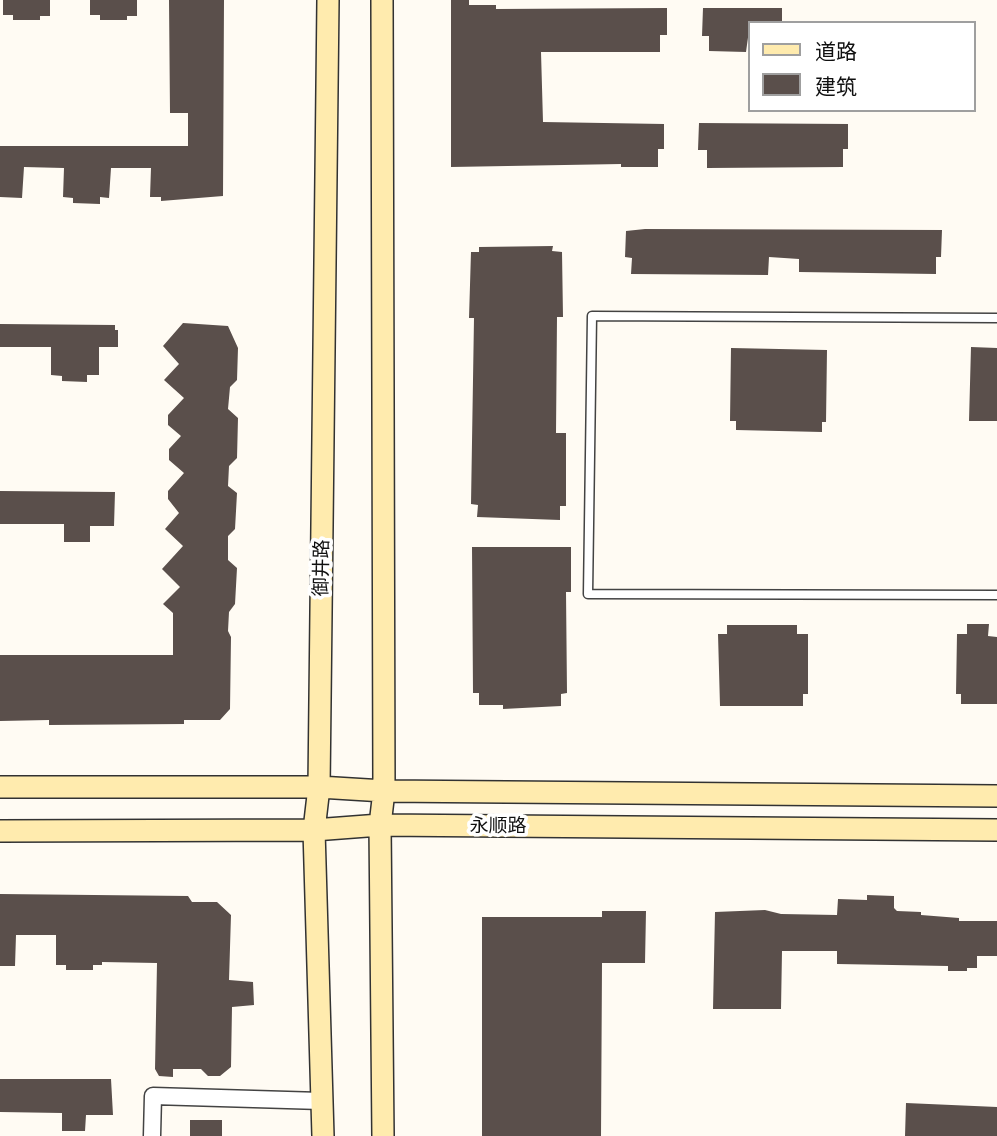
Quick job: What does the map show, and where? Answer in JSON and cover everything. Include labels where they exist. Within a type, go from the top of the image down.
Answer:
[{"type":"street","name":"御井路","points":[[323,1136],[314,830],[319,787],[328,0]]},
{"type":"street","points":[[382,0],[384,791],[380,825],[383,1136]]},
{"type":"street","name":"永顺路","points":[[0,787],[319,787],[384,791],[997,796]]},
{"type":"street","name":"永顺路","points":[[0,831],[314,830],[380,825],[997,830]]},
{"type":"street","points":[[152,1136],[153,1096],[321,1101]]},
{"type":"lane","points":[[997,318],[592,316],[588,594],[997,595]]},
{"type":"building","points":[[3,0],[50,0],[50,16],[40,16],[40,20],[13,20],[13,15],[3,15]]},
{"type":"building","points":[[90,0],[137,0],[137,16],[127,16],[127,20],[100,20],[100,15],[90,15]]},
{"type":"building","points":[[169,0],[224,0],[223,196],[161,201],[161,197],[150,197],[151,168],[111,168],[109,198],[100,197],[100,204],[73,203],[73,198],[63,197],[64,168],[24,167],[22,198],[0,197],[0,146],[188,146],[188,113],[170,113]]},
{"type":"building","points":[[451,0],[469,0],[469,5],[496,5],[496,9],[667,8],[667,35],[660,35],[660,52],[541,52],[543,122],[664,124],[664,149],[658,149],[658,167],[621,167],[621,164],[451,167]]},
{"type":"building","points":[[703,8],[782,8],[782,21],[748,21],[746,52],[709,51],[709,36],[702,36]]},
{"type":"building","points":[[699,123],[848,124],[848,149],[843,149],[843,167],[707,168],[707,150],[698,150]]},
{"type":"building","points":[[942,230],[941,257],[936,257],[936,274],[799,272],[799,259],[769,257],[768,275],[631,274],[632,258],[625,257],[626,231]]},
{"type":"building","points":[[553,246],[552,251],[562,252],[563,317],[557,317],[556,433],[566,433],[566,506],[560,506],[560,520],[477,517],[478,505],[471,504],[474,318],[469,318],[471,252],[479,252],[479,247]]},
{"type":"building","points":[[183,323],[228,326],[238,348],[237,380],[230,387],[228,409],[238,418],[237,458],[229,466],[228,486],[237,493],[235,529],[228,536],[228,560],[237,568],[235,604],[229,612],[228,631],[231,637],[230,709],[220,720],[184,720],[184,724],[49,725],[49,720],[0,721],[0,655],[173,655],[173,613],[163,604],[180,587],[162,569],[183,546],[165,529],[179,513],[168,499],[168,491],[184,473],[169,460],[169,449],[181,436],[168,425],[168,415],[184,398],[164,380],[179,364],[163,346]]},
{"type":"building","points":[[0,324],[115,325],[115,330],[118,330],[118,347],[99,347],[99,375],[87,375],[87,382],[62,381],[62,376],[51,375],[51,347],[0,347]]},
{"type":"building","points":[[971,347],[997,348],[997,421],[969,421]]},
{"type":"building","points":[[731,348],[827,350],[826,422],[822,422],[822,432],[736,430],[736,421],[730,421]]},
{"type":"building","points":[[0,491],[115,492],[114,526],[90,526],[90,542],[64,542],[64,524],[0,524]]},
{"type":"building","points":[[472,547],[571,547],[571,592],[566,592],[567,693],[561,694],[561,706],[503,709],[503,705],[479,705],[479,693],[473,693]]},
{"type":"building","points":[[967,624],[989,624],[988,636],[997,637],[997,704],[961,704],[961,694],[956,694],[957,634],[967,634]]},
{"type":"building","points":[[727,625],[797,625],[797,634],[808,634],[808,694],[803,694],[803,706],[720,706],[718,634],[727,634]]},
{"type":"building","points":[[0,894],[188,896],[192,902],[217,902],[231,915],[229,980],[253,982],[254,1005],[232,1007],[231,1067],[220,1076],[208,1076],[201,1069],[173,1069],[173,1077],[159,1076],[155,1069],[157,963],[102,962],[102,965],[93,965],[93,970],[66,970],[66,965],[56,965],[56,935],[16,935],[15,966],[0,966]]},
{"type":"building","points":[[867,895],[894,896],[894,908],[897,911],[959,918],[959,921],[997,921],[997,956],[977,956],[977,968],[948,971],[948,966],[837,964],[837,951],[782,951],[781,1009],[713,1009],[715,912],[765,910],[781,914],[837,915],[838,899],[867,900]]},
{"type":"building","points":[[602,911],[646,911],[645,963],[602,963],[601,1136],[482,1136],[482,917],[602,917]]},
{"type":"building","points":[[0,1079],[111,1079],[113,1115],[86,1115],[85,1131],[62,1131],[62,1113],[0,1112]]},
{"type":"building","points":[[906,1103],[997,1107],[997,1136],[905,1136]]},
{"type":"building","points":[[190,1120],[222,1120],[222,1136],[190,1136]]}]
